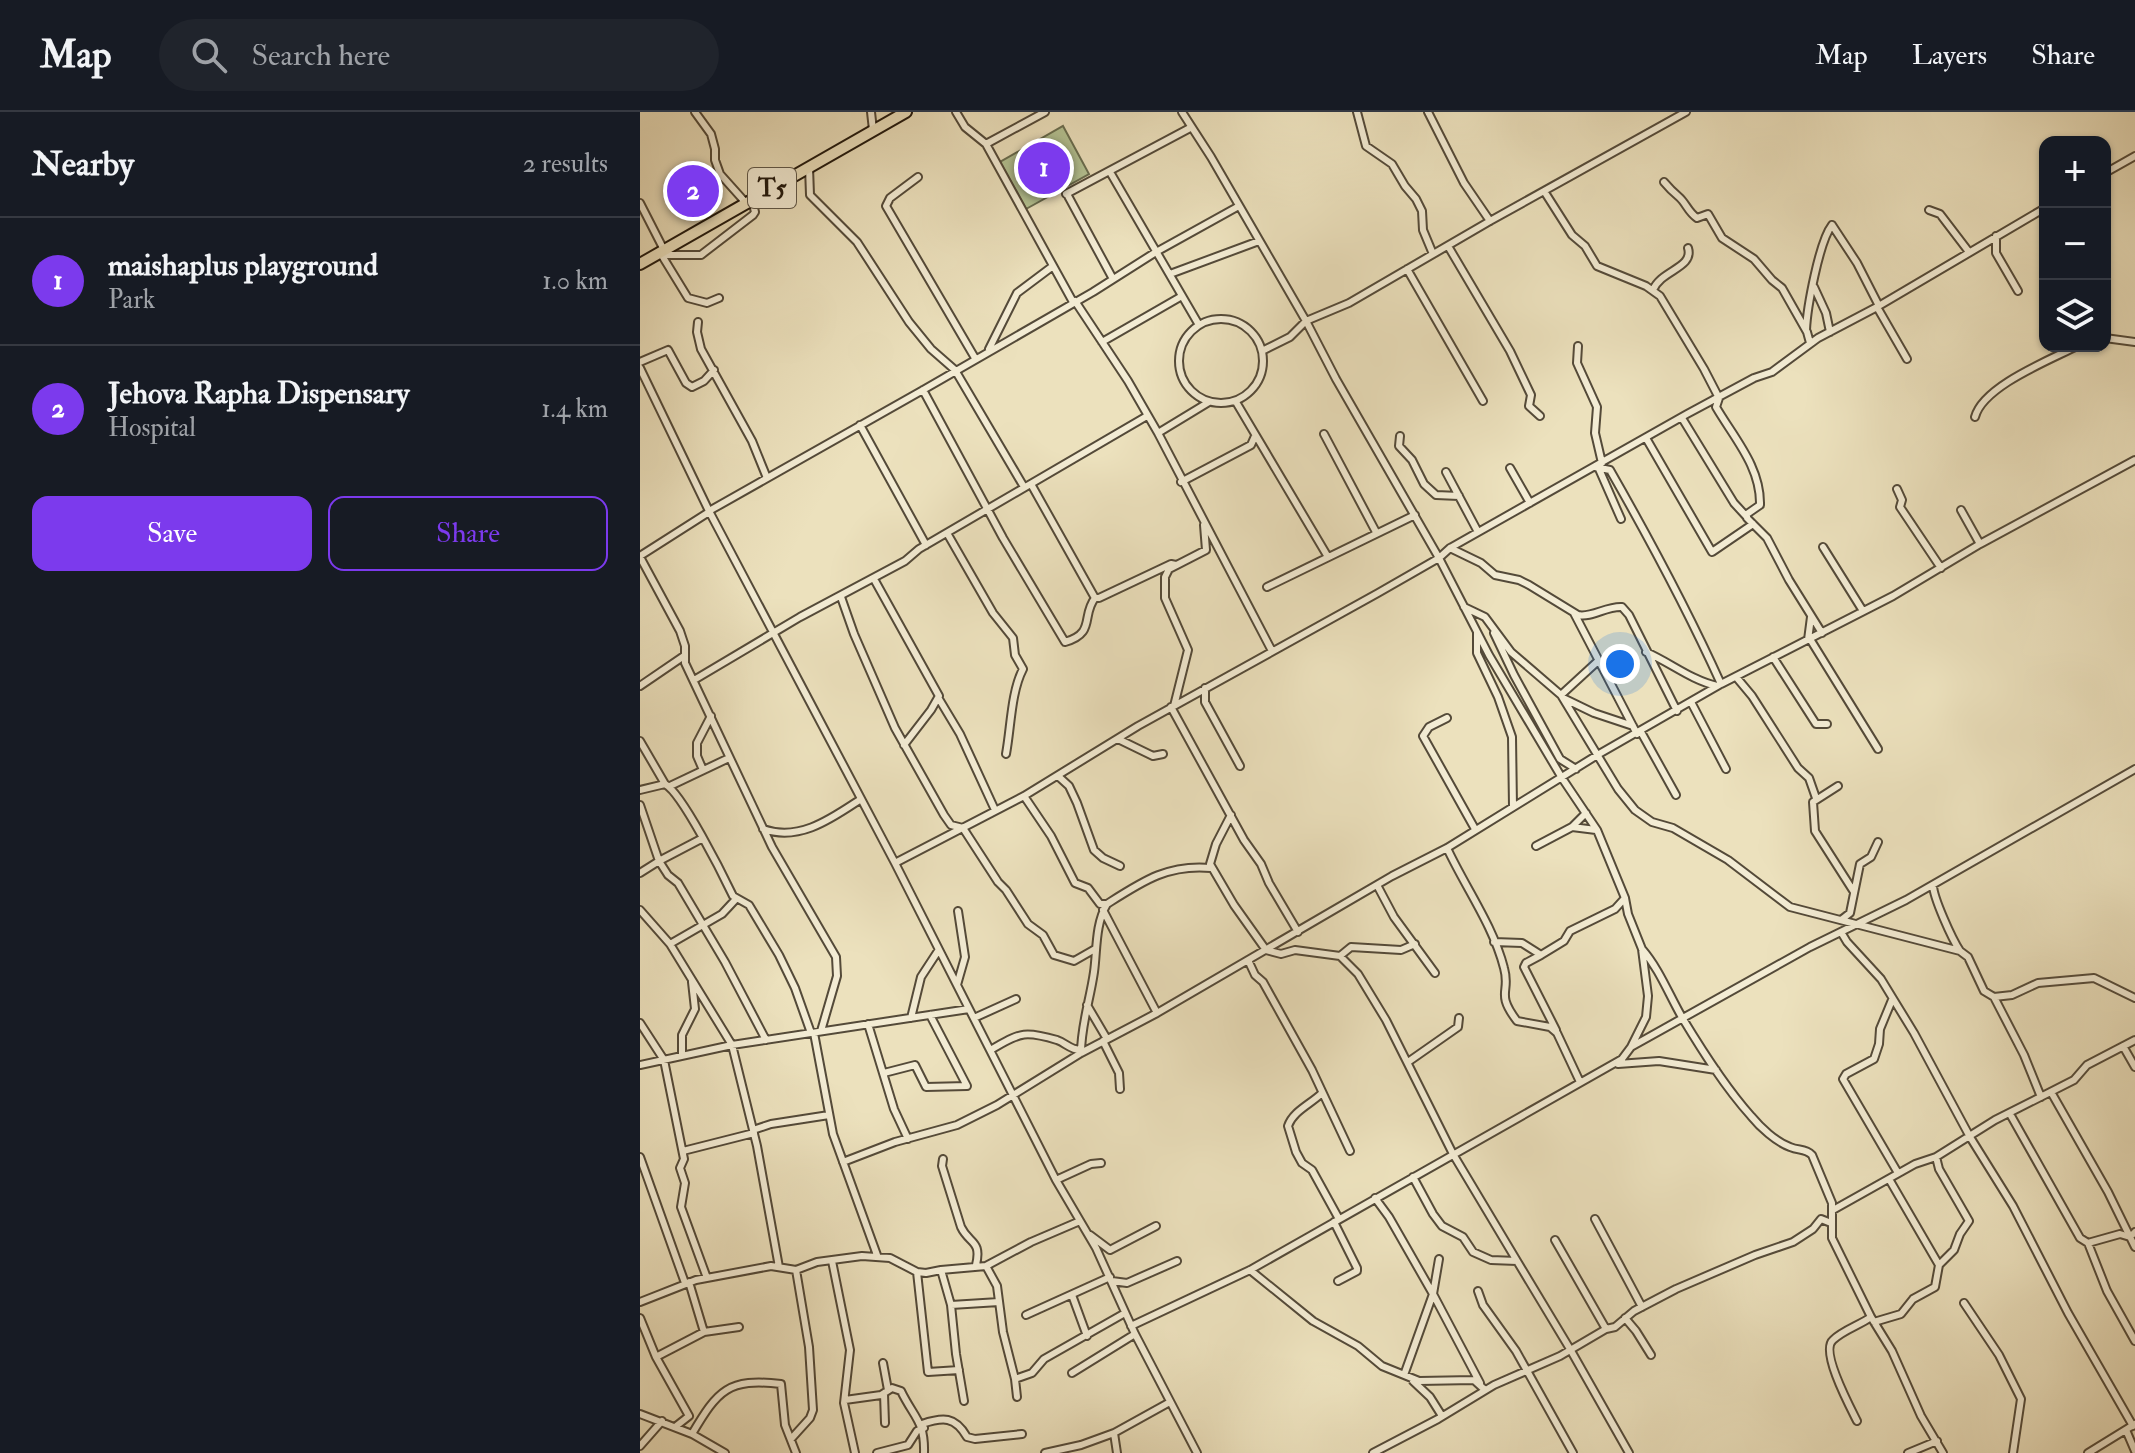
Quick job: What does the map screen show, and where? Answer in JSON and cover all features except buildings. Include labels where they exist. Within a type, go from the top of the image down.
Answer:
[{"type":"highway","name":"T5","points":[[640,264],[809,167],[873,126],[906,112]]},
{"type":"street","points":[[663,253],[692,256],[710,250],[755,212],[720,174],[714,142],[695,112]]},
{"type":"street","points":[[873,126],[874,112]]},
{"type":"street","points":[[956,112],[965,127],[986,144],[1053,266],[1128,381],[1272,651]]},
{"type":"street","points":[[986,144],[1045,112]]},
{"type":"street","points":[[1182,112],[1306,321],[1477,632],[1562,778],[1597,830],[1642,949],[1683,1019],[1753,1119],[1777,1140],[1791,1148],[1807,1150],[1812,1155],[1833,1210],[1832,1238],[1892,1351],[1914,1403],[1943,1453]]},
{"type":"street","points":[[1357,112],[1366,146],[1392,164],[1422,209],[1423,230],[1433,254]]},
{"type":"street","points":[[1428,112],[1464,183],[1490,221]]},
{"type":"street","points":[[1262,351],[1290,337],[1306,321],[1349,303],[1686,112]]},
{"type":"street","points":[[1113,279],[1067,194],[1190,128]]},
{"type":"street","points":[[2111,170],[2135,156]]},
{"type":"street","points":[[809,167],[810,195],[857,242],[909,322],[931,349],[955,370],[1095,598]]},
{"type":"street","points":[[1110,172],[1199,325]]},
{"type":"street","points":[[918,177],[890,198],[886,206],[975,358]]},
{"type":"street","points":[[1664,182],[1692,215],[1697,218],[1708,214],[1722,238],[1762,266],[1782,288],[1810,343]]},
{"type":"street","points":[[1544,191],[1572,235],[1585,246],[1597,266],[1653,290],[1667,305],[1719,398],[1716,407],[1743,450],[1760,488],[1760,505],[1746,516]]},
{"type":"street","points":[[640,203],[688,298],[707,303],[719,298]]},
{"type":"street","points":[[815,1032],[837,976],[836,957],[787,876],[763,829],[694,680],[684,656],[685,646],[680,631],[640,557],[709,511],[1239,206]]},
{"type":"street","points":[[1929,210],[1940,214],[1969,252]]},
{"type":"street","points":[[895,863],[1024,796],[1173,706],[1439,558],[1478,532],[1754,378],[1780,367],[1810,343],[2039,211]]},
{"type":"street","points":[[1806,330],[1823,240],[1832,225],[1857,263],[1907,359]]},
{"type":"street","points":[[1996,236],[1996,253],[2018,291]]},
{"type":"street","points":[[1170,274],[1259,241]]},
{"type":"street","points":[[1448,246],[1510,351],[1531,395],[1529,406],[1540,416]]},
{"type":"street","points":[[1653,290],[1660,278],[1687,262],[1690,255],[1688,248]]},
{"type":"street","points":[[989,350],[1017,293],[1053,266]]},
{"type":"street","points":[[1407,269],[1483,401]]},
{"type":"street","points":[[1814,287],[1826,313],[1830,332]]},
{"type":"street","points":[[1102,342],[1182,296]]},
{"type":"street","points":[[1223,318],[1241,323],[1254,335],[1262,351],[1263,369],[1256,385],[1236,402],[1209,402],[1193,394],[1182,380],[1178,362],[1181,345],[1191,330],[1199,325],[1206,320],[1223,318]]},
{"type":"street","points":[[698,322],[699,345],[752,441],[767,478]]},
{"type":"street","points":[[2111,339],[2135,342]]},
{"type":"street","points":[[1578,346],[1577,363],[1597,407],[1595,433],[1599,466],[1621,519]]},
{"type":"street","points":[[714,370],[704,381],[692,387],[683,379],[668,350],[640,365],[709,511],[895,863],[1056,1180],[1111,1279],[1131,1326],[1197,1453]]},
{"type":"street","points":[[1975,417],[1981,404],[2005,384],[2066,352]]},
{"type":"street","points":[[923,390],[987,509],[1065,642],[1086,629],[1089,606],[1095,598],[1171,564],[1176,565]]},
{"type":"street","points":[[1158,433],[1209,402]]},
{"type":"street","points":[[1236,402],[1328,557]]},
{"type":"street","points":[[694,680],[905,561],[926,545],[1147,416]]},
{"type":"street","points":[[1682,418],[1734,503],[1767,538],[1822,633]]},
{"type":"street","points":[[860,425],[926,545]]},
{"type":"street","points":[[1324,434],[1376,532]]},
{"type":"street","points":[[1251,445],[1255,436]]},
{"type":"street","points":[[1400,436],[1399,446],[1412,460],[1424,484],[1436,495],[1459,496]]},
{"type":"street","points":[[1646,438],[1712,552],[1753,524]]},
{"type":"street","points":[[1181,482],[1251,445],[1260,445]]},
{"type":"street","points":[[843,1162],[957,1125],[1014,1095],[1081,1051],[1157,1013],[1377,885],[1447,848],[1599,754],[1719,685],[1863,611],[2135,460]]},
{"type":"street","points":[[1599,466],[1610,470],[1663,563],[1719,685]]},
{"type":"street","points":[[1510,468],[1530,503]]},
{"type":"street","points":[[1446,472],[1478,532]]},
{"type":"street","points":[[1897,489],[1902,500],[1900,507],[1907,521],[1941,568]]},
{"type":"street","points":[[1961,510],[1980,544]]},
{"type":"street","points":[[1267,587],[1415,515]]},
{"type":"street","points":[[1204,521],[1206,550],[1176,565],[1166,574],[1165,598],[1185,641],[1188,656],[1173,706],[1248,847],[1261,864],[1298,932]]},
{"type":"street","points":[[947,533],[993,613],[1013,638],[1015,655],[1023,669],[1015,683],[1013,723],[1006,754]]},
{"type":"street","points":[[1823,547],[1863,611]]},
{"type":"street","points":[[1450,548],[1481,563],[1495,575],[1519,580],[1584,616],[1606,608],[1622,607],[1629,615],[1677,711]]},
{"type":"street","points":[[874,579],[938,692],[995,810]]},
{"type":"street","points":[[841,597],[904,745],[951,825],[963,828],[1028,924],[1043,935],[1054,955],[1074,961],[1095,949]]},
{"type":"street","points":[[1464,607],[1485,617],[1511,652],[1562,696],[1594,713],[1633,726]]},
{"type":"street","points":[[1572,611],[1633,726],[1676,795]]},
{"type":"street","points":[[1812,613],[1809,639],[1878,749]]},
{"type":"street","points":[[1489,623],[1560,759],[1576,769]]},
{"type":"street","points":[[1477,632],[1477,653],[1498,697],[1512,737],[1513,807]]},
{"type":"street","points":[[1646,652],[1701,682],[1719,685]]},
{"type":"street","points":[[640,686],[684,656]]},
{"type":"street","points":[[1773,657],[1816,724],[1827,724]]},
{"type":"street","points":[[1562,696],[1598,661]]},
{"type":"street","points":[[1737,678],[1798,768],[1809,778],[1816,798],[1812,809],[1815,831],[1854,892]]},
{"type":"street","points":[[1205,688],[1205,702],[1240,766]]},
{"type":"street","points":[[1562,696],[1618,789],[1635,810],[1652,822],[1673,828],[1728,860],[1790,907],[1960,951],[1968,957],[1984,991],[1994,997],[2024,1055],[2041,1097]]},
{"type":"street","points":[[904,745],[939,699]]},
{"type":"street","points":[[1691,702],[1726,769]]},
{"type":"street","points":[[703,770],[697,756],[697,743],[711,716]]},
{"type":"street","points":[[1447,718],[1429,727],[1423,736],[1475,829]]},
{"type":"street","points":[[1118,739],[1153,756],[1163,754]]},
{"type":"street","points":[[640,741],[736,899],[749,905],[795,988],[815,1032],[837,1147],[877,1255]]},
{"type":"street","points":[[640,790],[668,785],[729,758]]},
{"type":"street","points":[[1631,1047],[1933,885],[2135,769]]},
{"type":"street","points":[[1058,776],[1071,791],[1094,850],[1120,866]]},
{"type":"street","points":[[1816,798],[1838,786]]},
{"type":"street","points":[[1024,796],[1051,836],[1075,883],[1088,888],[1105,907],[1157,1013]]},
{"type":"street","points":[[763,829],[775,833],[805,830],[861,799]]},
{"type":"street","points":[[640,805],[659,861],[678,883],[703,924],[766,1040]]},
{"type":"street","points":[[1536,846],[1572,827],[1586,813]]},
{"type":"street","points":[[1231,815],[1216,844],[1210,861],[1211,868],[1266,950],[1281,954],[1295,950],[1340,956],[1358,974],[1408,1062],[1453,1154],[1629,1453]]},
{"type":"street","points":[[1572,827],[1597,830]]},
{"type":"street","points":[[640,873],[701,839]]},
{"type":"street","points":[[1841,920],[1850,913],[1860,864],[1871,857],[1878,842]]},
{"type":"street","points":[[1447,848],[1479,906],[1504,967],[1507,1008],[1517,1021],[1550,1027],[1557,1033]]},
{"type":"street","points":[[1081,1051],[1081,1032],[1105,907],[1159,873],[1176,872],[1188,866],[1211,868]]},
{"type":"street","points":[[1377,885],[1394,917],[1435,973]]},
{"type":"street","points":[[1933,885],[1932,890],[1943,911],[1947,929],[1960,951]]},
{"type":"street","points":[[1580,1082],[1524,967],[1564,941],[1570,931],[1615,909],[1625,898]]},
{"type":"street","points":[[670,944],[730,907],[736,899]]},
{"type":"street","points":[[640,910],[670,944],[732,1045],[753,1132],[779,1267]]},
{"type":"street","points":[[957,985],[966,951],[959,932],[958,911]]},
{"type":"street","points":[[1841,932],[1881,979],[1914,1033],[1970,1137],[2013,1206],[2068,1313],[2134,1425],[2088,1453]]},
{"type":"street","points":[[1494,942],[1522,943],[1541,955]]},
{"type":"street","points":[[1340,956],[1351,947],[1401,950],[1415,944]]},
{"type":"street","points":[[1131,1326],[1250,1270],[1622,1059],[1646,1017],[1648,996],[1642,949]]},
{"type":"street","points":[[911,1018],[921,977],[938,951]]},
{"type":"street","points":[[1248,960],[1255,975],[1263,982],[1350,1151]]},
{"type":"street","points":[[682,1054],[682,1035],[696,1005],[691,977]]},
{"type":"street","points":[[1994,997],[2012,995],[2038,983],[2094,978],[2135,998]]},
{"type":"street","points":[[974,1018],[1016,999]]},
{"type":"street","points":[[1892,1000],[1880,1029],[1874,1059],[1846,1074],[1843,1079],[1898,1173]]},
{"type":"street","points":[[1087,1005],[1119,1073],[1120,1089]]},
{"type":"street","points":[[640,1065],[732,1045],[969,1009]]},
{"type":"street","points":[[884,1073],[915,1065],[926,1087],[967,1086],[930,1015]]},
{"type":"street","points":[[1408,1062],[1458,1027],[1459,1018]]},
{"type":"street","points":[[640,1023],[664,1060],[683,1151],[684,1163],[680,1168],[685,1190],[681,1207],[707,1278]]},
{"type":"street","points":[[868,1024],[894,1109],[908,1139]]},
{"type":"street","points":[[990,1050],[1033,1032],[1060,1040],[1081,1051]]},
{"type":"street","points":[[1833,1210],[2074,1080],[2087,1065],[2135,1040]]},
{"type":"street","points":[[2123,1046],[2135,1067]]},
{"type":"street","points":[[1610,1065],[1659,1061],[1716,1070]]},
{"type":"street","points":[[2051,1092],[2132,1234],[2135,1247]]},
{"type":"street","points":[[1322,1093],[1297,1113],[1288,1126],[1296,1152],[1302,1163],[1312,1170],[1357,1268],[1357,1271],[1338,1281]]},
{"type":"street","points":[[2010,1114],[2080,1238],[2088,1243],[2107,1291],[2135,1341]]},
{"type":"street","points":[[683,1151],[771,1124],[829,1115]]},
{"type":"street","points":[[640,1157],[704,1332]]},
{"type":"street","points":[[1857,1421],[1841,1390],[1829,1356],[1829,1346],[1835,1338],[1873,1320],[1901,1314],[1913,1299],[1935,1287],[1939,1265],[1954,1250],[1969,1221],[1939,1169],[1936,1157]]},
{"type":"street","points":[[943,1159],[942,1166],[961,1227],[964,1234],[976,1243],[979,1253],[976,1265]]},
{"type":"street","points":[[1056,1180],[1091,1164],[1101,1163]]},
{"type":"street","points":[[1413,1177],[1442,1226],[1463,1237],[1473,1252],[1491,1260],[1517,1261]]},
{"type":"street","points":[[1889,1179],[1939,1265]]},
{"type":"street","points":[[1375,1198],[1389,1217],[1485,1390]]},
{"type":"street","points":[[1595,1219],[1642,1307]]},
{"type":"street","points":[[1373,1453],[1485,1390],[1615,1327],[1642,1307],[1702,1277],[1793,1242],[1821,1219],[1831,1223]]},
{"type":"street","points":[[640,1302],[687,1283],[771,1266],[796,1270],[817,1262],[877,1255],[926,1273],[986,1266],[1080,1221]]},
{"type":"street","points":[[1084,1230],[1110,1250],[1156,1226]]},
{"type":"street","points":[[2088,1243],[2120,1234],[2132,1234]]},
{"type":"street","points":[[1555,1240],[1606,1329]]},
{"type":"street","points":[[1407,1377],[1433,1294],[1439,1259]]},
{"type":"street","points":[[832,1261],[850,1350],[845,1400],[855,1453]]},
{"type":"street","points":[[1026,1315],[1111,1279],[1126,1283],[1177,1261]]},
{"type":"street","points":[[986,1266],[997,1286],[1017,1397]]},
{"type":"street","points":[[791,1439],[810,1418],[813,1410],[809,1347],[796,1270]]},
{"type":"street","points":[[941,1270],[951,1305],[964,1401]]},
{"type":"street","points":[[1250,1270],[1313,1321],[1358,1346],[1382,1366],[1407,1377],[1430,1382],[1469,1380],[1480,1383]]},
{"type":"street","points":[[917,1272],[928,1372],[959,1370]]},
{"type":"street","points":[[1478,1291],[1483,1305],[1500,1325],[1573,1453]]},
{"type":"street","points":[[1072,1295],[1087,1336]]},
{"type":"street","points":[[951,1305],[999,1302]]},
{"type":"street","points":[[1964,1303],[1999,1355],[2021,1399],[2013,1453]]},
{"type":"street","points":[[1015,1379],[1032,1373],[1044,1359],[1125,1313]]},
{"type":"street","points":[[640,1318],[656,1357],[689,1416],[675,1427]]},
{"type":"street","points":[[1625,1318],[1651,1355]]},
{"type":"street","points":[[656,1357],[704,1332],[739,1327]]},
{"type":"street","points":[[1072,1373],[1135,1334]]},
{"type":"street","points":[[883,1363],[885,1423]]},
{"type":"street","points":[[1407,1377],[1430,1397],[1442,1416]]},
{"type":"street","points":[[692,1434],[720,1393],[744,1385],[781,1384],[783,1415],[796,1453]]},
{"type":"street","points":[[845,1400],[892,1388],[901,1391],[911,1413],[923,1426],[924,1453]]},
{"type":"street","points":[[1045,1453],[1114,1433],[1170,1402]]},
{"type":"street","points":[[640,1414],[692,1434],[725,1453]]},
{"type":"street","points":[[877,1453],[908,1445],[923,1426],[942,1417],[958,1424],[970,1439],[1022,1434]]},
{"type":"street","points":[[640,1446],[662,1421]]},
{"type":"street","points":[[2126,1430],[2135,1451]]},
{"type":"street","points":[[1114,1433],[1117,1453]]},
{"type":"street","points":[[1908,1453],[1937,1441]]},
{"type":"green space","points":[[1063,126],[1089,174],[1026,209],[1000,162]]},
{"type":"place","name":"maishaplus playground","points":[[1044,168]]},
{"type":"place","name":"Jehova Rapha Dispensary","points":[[693,191]]}]
